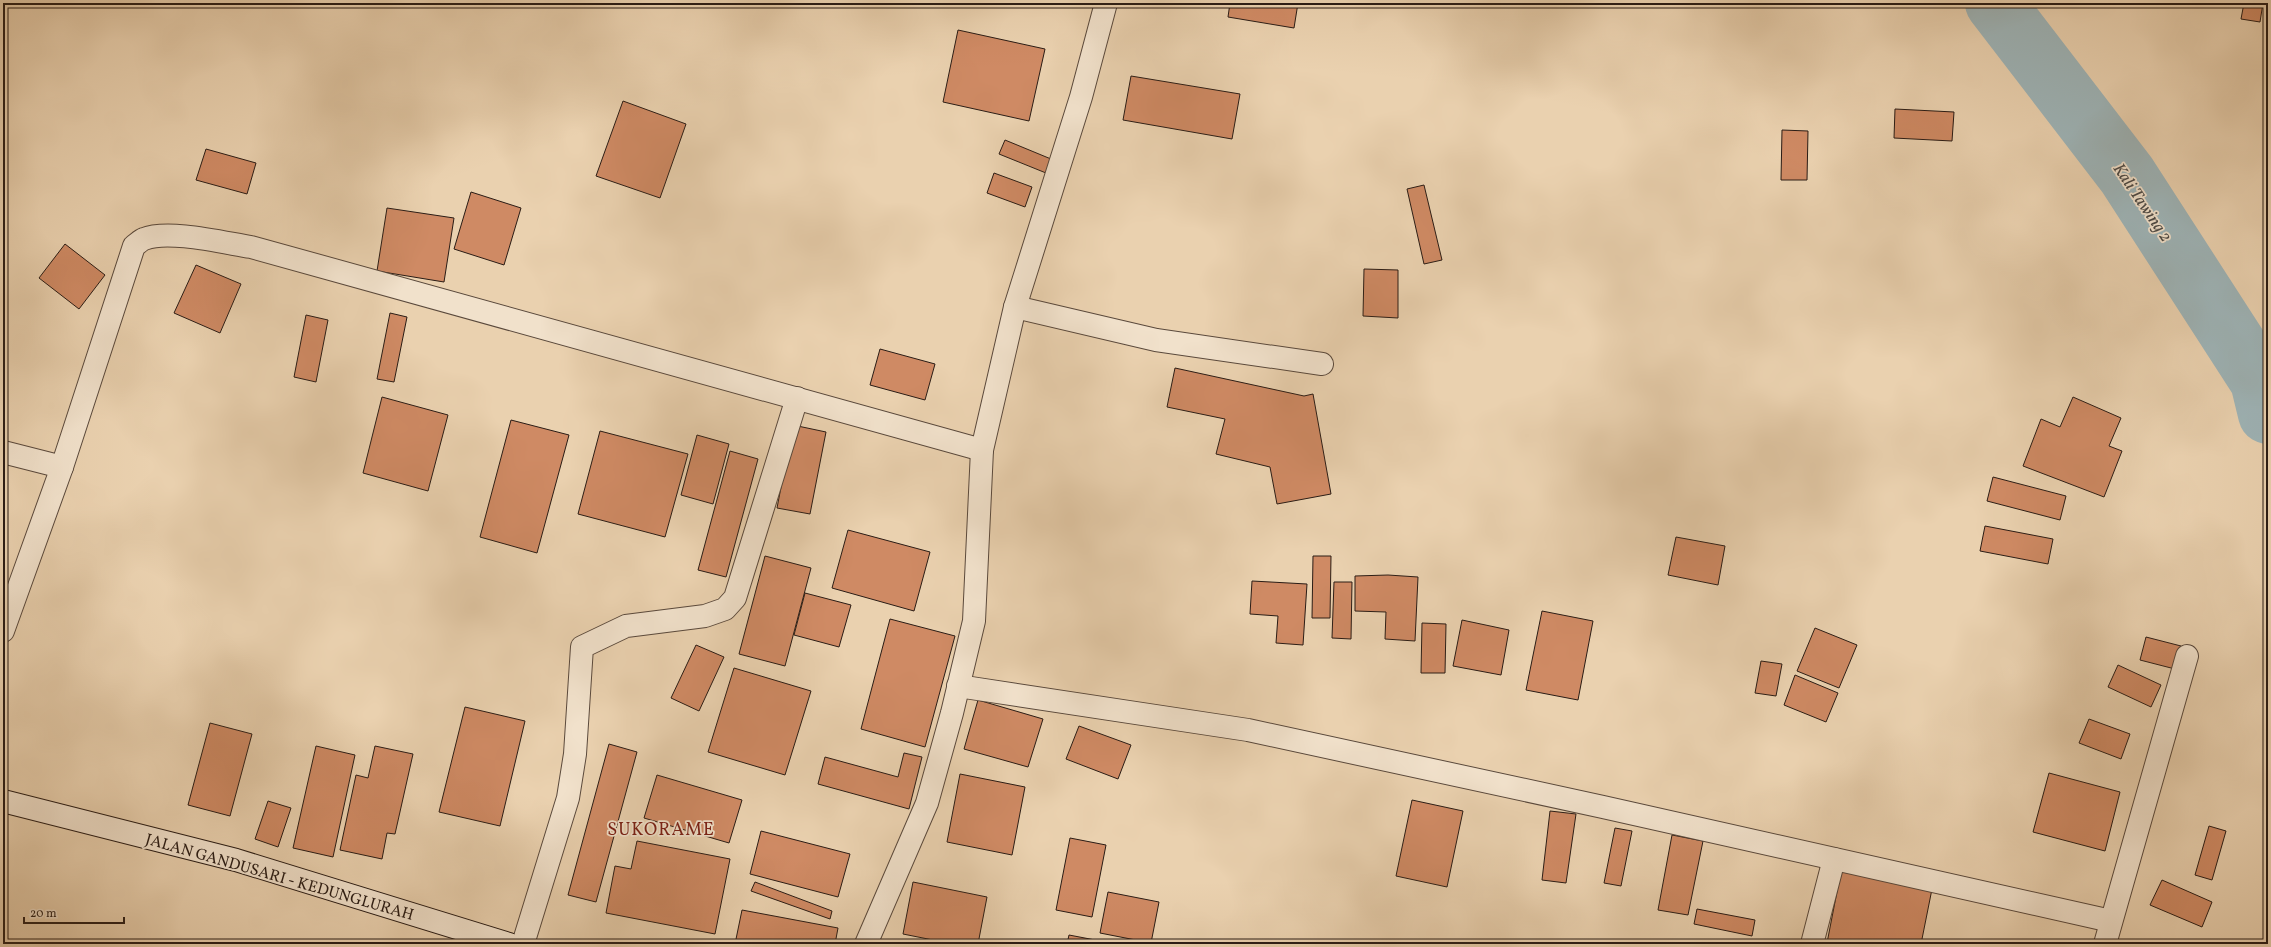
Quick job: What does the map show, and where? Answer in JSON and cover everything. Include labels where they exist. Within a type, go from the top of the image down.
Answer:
[{"type":"street","points":[[866,944],[927,803],[958,686],[974,621],[982,450],[1015,307],[1081,97],[1106,3]]},
{"type":"street","points":[[3,631],[62,467],[134,246],[144,239],[157,236],[179,236],[251,247],[982,450]]},
{"type":"street","points":[[1015,307],[1156,340],[1322,364]]},
{"type":"street","points":[[523,944],[568,798],[575,754],[582,647],[626,626],[705,616],[725,609],[735,598],[797,398]]},
{"type":"street","points":[[3,452],[62,467]]},
{"type":"street","points":[[2105,944],[2187,656]]},
{"type":"street","points":[[958,686],[1248,730],[2111,921]]},
{"type":"street","name":"JALAN GANDUSARI - KEDUNGLURAH","points":[[3,801],[236,860],[510,944]]},
{"type":"street","points":[[1812,944],[1834,859]]},
{"type":"building","points":[[1230,3],[1298,3],[1294,28],[1228,17]]},
{"type":"building","points":[[2244,3],[2263,3],[2260,22],[2241,19]]},
{"type":"building","points":[[958,30],[1045,49],[1029,121],[943,102]]},
{"type":"building","points":[[1131,76],[1240,94],[1232,139],[1123,120]]},
{"type":"building","points":[[623,101],[686,124],[660,198],[596,176]]},
{"type":"building","points":[[1895,109],[1954,112],[1952,141],[1894,138]]},
{"type":"building","points":[[1782,130],[1808,131],[1807,180],[1781,180]]},
{"type":"building","points":[[1005,140],[1051,159],[1046,173],[999,154]]},
{"type":"building","points":[[206,149],[256,163],[247,194],[196,180]]},
{"type":"building","points":[[994,173],[1032,187],[1025,207],[987,193]]},
{"type":"building","points":[[1424,185],[1442,260],[1424,264],[1407,189]]},
{"type":"building","points":[[471,192],[521,208],[504,265],[454,249]]},
{"type":"building","points":[[387,208],[454,218],[444,282],[377,271]]},
{"type":"building","points":[[65,244],[105,275],[79,309],[39,278]]},
{"type":"building","points":[[196,265],[241,284],[220,333],[174,313]]},
{"type":"building","points":[[1364,269],[1398,270],[1398,318],[1363,316]]},
{"type":"building","points":[[390,313],[407,317],[394,382],[377,379]]},
{"type":"building","points":[[306,315],[328,320],[316,382],[294,377]]},
{"type":"building","points":[[880,349],[935,364],[925,400],[870,385]]},
{"type":"building","points":[[1175,368],[1304,396],[1313,394],[1331,494],[1277,504],[1270,467],[1216,454],[1225,419],[1167,407]]},
{"type":"building","points":[[382,397],[448,415],[428,491],[363,473]]},
{"type":"building","points":[[2073,397],[2121,418],[2109,446],[2122,451],[2104,497],[2023,466],[2041,419],[2060,427]]},
{"type":"building","points":[[511,420],[569,435],[537,553],[480,537]]},
{"type":"building","points":[[793,425],[826,432],[810,514],[777,508]]},
{"type":"building","points":[[600,431],[688,454],[665,537],[578,514]]},
{"type":"building","points":[[697,435],[729,444],[713,504],[681,495]]},
{"type":"building","points":[[730,451],[758,459],[726,577],[698,570]]},
{"type":"building","points":[[1993,477],[2066,496],[2060,520],[1987,501]]},
{"type":"building","points":[[1985,526],[2053,539],[2048,564],[1980,551]]},
{"type":"building","points":[[848,530],[930,552],[914,611],[832,588]]},
{"type":"building","points":[[1676,537],[1725,546],[1718,585],[1668,575]]},
{"type":"building","points":[[765,556],[811,568],[785,666],[739,654]]},
{"type":"building","points":[[1313,556],[1331,556],[1330,618],[1312,618]]},
{"type":"building","points":[[1388,575],[1418,577],[1415,641],[1385,639],[1386,612],[1355,611],[1355,576]]},
{"type":"building","points":[[1252,581],[1307,584],[1303,645],[1276,643],[1278,616],[1250,614]]},
{"type":"building","points":[[1334,582],[1352,582],[1351,639],[1332,638]]},
{"type":"building","points":[[805,593],[851,605],[839,647],[794,635]]},
{"type":"building","points":[[1542,611],[1593,621],[1578,700],[1526,690]]},
{"type":"building","points":[[890,619],[955,636],[925,747],[861,729]]},
{"type":"building","points":[[1462,620],[1509,630],[1501,675],[1453,666]]},
{"type":"building","points":[[1422,623],[1446,624],[1445,673],[1421,673]]},
{"type":"building","points":[[1815,628],[1857,645],[1839,688],[1797,671]]},
{"type":"building","points":[[2146,637],[2181,646],[2175,669],[2140,660]]},
{"type":"building","points":[[696,645],[724,657],[699,711],[671,698]]},
{"type":"building","points":[[1761,661],[1782,664],[1776,696],[1755,693]]},
{"type":"building","points":[[2118,665],[2161,685],[2151,707],[2108,687]]},
{"type":"building","points":[[734,668],[811,691],[785,775],[708,752]]},
{"type":"building","points":[[1795,675],[1838,693],[1826,722],[1784,705]]},
{"type":"building","points":[[978,700],[1043,719],[1028,767],[964,749]]},
{"type":"building","points":[[465,707],[525,721],[500,826],[439,812]]},
{"type":"building","points":[[2089,719],[2130,734],[2121,759],[2079,743]]},
{"type":"building","points":[[210,723],[252,734],[230,816],[188,805]]},
{"type":"building","points":[[1079,726],[1131,745],[1118,779],[1066,759]]},
{"type":"building","points":[[609,744],[637,752],[596,902],[568,895]]},
{"type":"building","points":[[316,746],[355,755],[333,857],[293,848]]},
{"type":"building","points":[[375,746],[413,754],[395,834],[387,833],[382,859],[340,850],[356,775],[368,778]]},
{"type":"building","points":[[904,753],[922,757],[909,809],[818,784],[825,757],[898,777]]},
{"type":"building","points":[[2049,773],[2120,792],[2105,851],[2033,832]]},
{"type":"building","points":[[960,774],[1025,787],[1012,855],[947,842]]},
{"type":"building","points":[[657,775],[742,800],[729,843],[644,818]]},
{"type":"building","points":[[1412,800],[1463,811],[1447,887],[1396,876]]},
{"type":"building","points":[[268,801],[291,808],[278,847],[255,839]]},
{"type":"building","points":[[1550,811],[1576,814],[1566,883],[1542,880]]},
{"type":"building","points":[[2209,826],[2226,831],[2212,880],[2195,875]]},
{"type":"building","points":[[1615,828],[1632,831],[1621,886],[1604,883]]},
{"type":"building","points":[[761,831],[850,854],[838,897],[750,874]]},
{"type":"building","points":[[1672,835],[1703,841],[1688,915],[1658,910]]},
{"type":"building","points":[[1070,838],[1106,845],[1092,917],[1056,910]]},
{"type":"building","points":[[637,841],[730,859],[715,934],[606,913],[615,866],[631,869]]},
{"type":"building","points":[[1841,871],[1932,889],[1921,944],[1827,943]]},
{"type":"building","points":[[2162,880],[2212,902],[2202,927],[2150,905]]},
{"type":"building","points":[[755,882],[832,911],[830,919],[751,891]]},
{"type":"building","points":[[913,882],[987,897],[978,944],[953,944],[903,934]]},
{"type":"building","points":[[1108,892],[1159,902],[1151,943],[1100,933]]},
{"type":"building","points":[[1697,909],[1755,920],[1752,936],[1694,924]]},
{"type":"building","points":[[742,910],[838,928],[835,944],[735,944]]},
{"type":"building","points":[[1069,935],[1116,944],[1067,944]]},
{"type":"waterway","name":"Kali Tawing 2","points":[[1995,3],[2127,175],[2260,381],[2268,414]]},
{"type":"district","name":"SUKORAME","points":[[661,829]]}]
